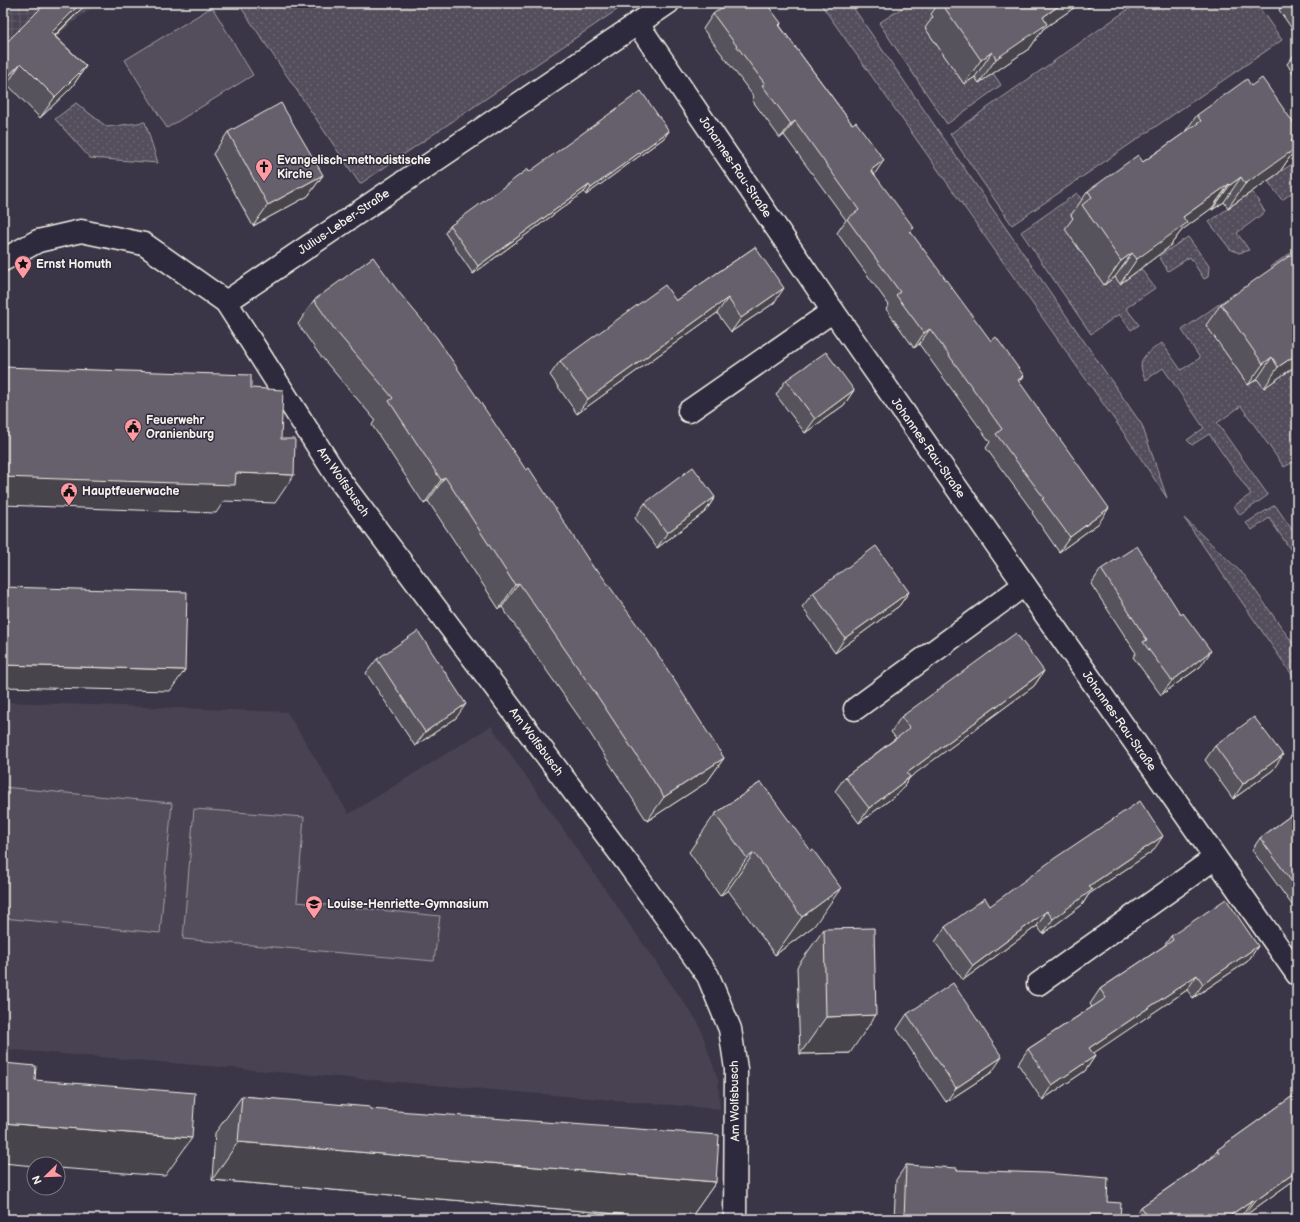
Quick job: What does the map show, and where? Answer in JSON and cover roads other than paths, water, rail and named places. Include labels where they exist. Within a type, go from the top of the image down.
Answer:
[{"type":"street","name":"Julius-Leber-Straße","points":[[226,302],[668,3]]},
{"type":"street","name":"Johannes-Rau-Straße","points":[[637,23],[833,311],[1297,974]]},
{"type":"street","points":[[3,260],[38,241],[81,231],[144,244],[226,302]]},
{"type":"street","name":"Am Wolfsbusch","points":[[226,302],[338,478],[628,864],[708,976],[730,1029],[736,1069],[735,1219]]},
{"type":"street","points":[[689,411],[833,311]]},
{"type":"street","points":[[855,710],[1024,585]]},
{"type":"street","points":[[1038,984],[1215,858]]},
{"type":"place","name":"Evangelisch-methodistische Kirche","points":[[264,182]]},
{"type":"place","name":"Ernst Homuth","points":[[23,279]]},
{"type":"place","name":"Feuerwehr Oranienburg","points":[[133,442]]},
{"type":"place","name":"Hauptfeuerwache","points":[[69,506]]},
{"type":"place","name":"Louise-Henriette-Gymnasium","points":[[314,919]]}]
